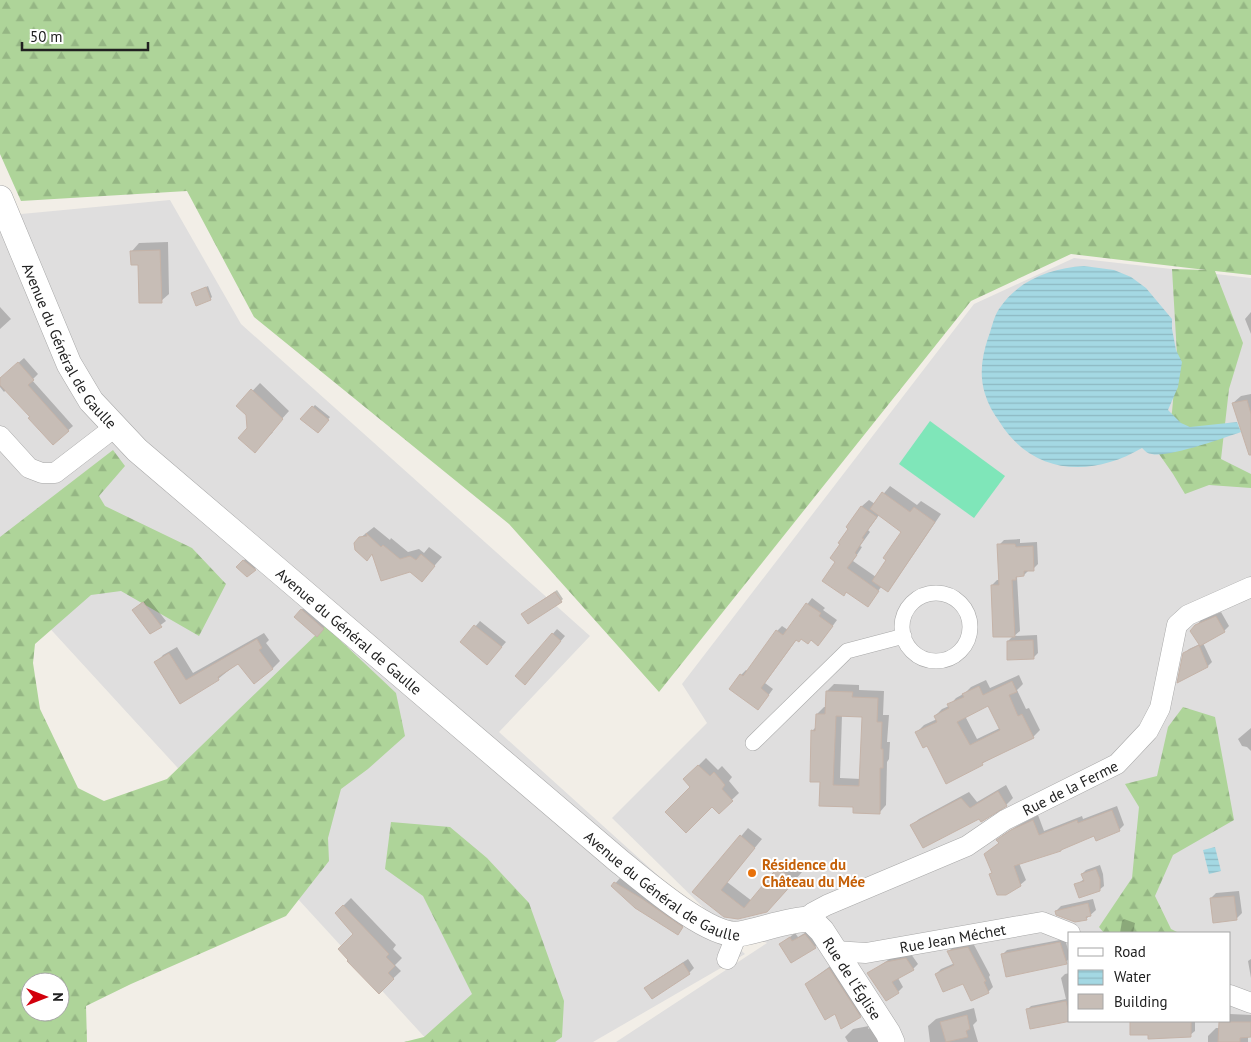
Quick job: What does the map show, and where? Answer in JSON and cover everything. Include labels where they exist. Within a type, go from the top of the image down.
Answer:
[{"type":"street","name":"Avenue du Général de Gaulle","points":[[0,198],[69,364],[91,401],[137,450],[619,861],[689,915],[725,933],[737,934],[793,920],[810,918]]},
{"type":"street","points":[[0,436],[29,468],[42,473],[55,473],[116,427]]},
{"type":"street","name":"Rue de la Ferme","points":[[810,918],[812,913],[827,905],[967,846],[1005,820],[1117,764],[1148,731],[1160,708],[1177,625],[1188,616],[1251,587]]},
{"type":"street","points":[[932,593],[942,593],[951,596],[965,608],[969,617],[969,637],[965,645],[950,658],[931,660],[922,657],[908,645],[904,636],[902,626],[908,608],[922,596],[932,593]]},
{"type":"street","points":[[752,743],[847,651],[904,636]]},
{"type":"street","name":"Rue de l'Église","points":[[810,918],[822,930],[892,1042]]},
{"type":"street","name":"Rue Jean Méchet","points":[[834,951],[866,953],[1042,922],[1068,932]]},
{"type":"street","points":[[727,959],[737,934]]},
{"type":"street","points":[[1231,995],[1251,1003]]},
{"type":"shaded area","points":[[170,200],[241,324],[590,636],[499,732],[745,954],[593,1042],[429,1042],[33,610],[0,596],[0,216]]},
{"type":"shaded area","points":[[1074,258],[1251,278],[1251,1042],[616,1042],[767,943],[717,921],[612,818],[707,723],[682,684],[974,304]]},
{"type":"green space","points":[[0,0],[1251,0],[1251,275],[1215,271],[1243,343],[1229,389],[1221,459],[1251,474],[1251,488],[1209,485],[1185,494],[1159,454],[1172,412],[1177,355],[1172,269],[1206,270],[1071,254],[971,301],[659,692],[509,524],[254,317],[187,191],[21,201],[0,154]]},
{"type":"green space","points":[[930,421],[1005,476],[974,518],[899,464]]},
{"type":"green space","points":[[113,450],[125,466],[99,496],[105,506],[192,548],[226,584],[199,636],[121,591],[91,595],[35,644],[33,663],[40,709],[78,788],[104,801],[167,779],[325,626],[396,693],[405,736],[368,769],[341,789],[328,838],[329,861],[286,916],[131,984],[86,1006],[87,1042],[0,1042],[0,537]]},
{"type":"green space","points":[[1183,707],[1215,717],[1234,820],[1173,855],[1155,896],[1171,929],[1177,932],[1103,932],[1099,927],[1132,878],[1139,807],[1125,784],[1157,776],[1168,727]]},
{"type":"green space","points":[[391,822],[450,827],[487,858],[529,903],[564,1001],[562,1037],[555,1042],[404,1042],[424,1037],[472,994],[423,896],[385,869]]},
{"type":"water","points":[[1084,266],[1114,270],[1131,277],[1146,288],[1172,319],[1176,350],[1182,362],[1178,387],[1168,410],[1181,423],[1190,427],[1237,422],[1241,432],[1196,447],[1170,453],[1151,454],[1142,448],[1123,458],[1083,467],[1064,466],[1045,461],[1028,452],[1013,439],[991,408],[983,387],[982,366],[984,352],[995,316],[1016,290],[1036,277],[1059,269]]},
{"type":"water","points":[[1215,847],[1221,871],[1209,874],[1203,850]]},
{"type":"building","points":[[160,250],[162,303],[139,303],[138,265],[131,265],[130,251]]},
{"type":"building","points":[[206,287],[211,300],[196,306],[191,293]]},
{"type":"building","points":[[18,362],[34,380],[28,385],[69,431],[53,445],[0,385],[0,378]]},
{"type":"building","points":[[251,389],[283,419],[255,453],[238,438],[247,428],[246,415],[236,406]]},
{"type":"building","points":[[1247,400],[1251,414],[1251,455],[1249,455],[1232,403]]},
{"type":"building","points":[[312,406],[329,420],[318,433],[300,419]]},
{"type":"building","points":[[882,492],[910,512],[914,507],[935,522],[888,592],[872,581],[886,560],[883,558],[901,532],[870,509]]},
{"type":"building","points":[[861,506],[877,517],[862,538],[864,539],[855,553],[857,555],[847,568],[879,591],[868,607],[846,592],[844,596],[822,581],[835,562],[830,558],[848,529],[846,527]]},
{"type":"building","points":[[366,533],[381,547],[383,545],[400,559],[410,556],[416,560],[421,554],[435,566],[422,582],[410,572],[381,581],[372,554],[367,561],[355,550],[354,543],[359,537],[367,536]]},
{"type":"building","points":[[997,544],[1015,544],[1016,547],[1033,546],[1034,571],[1024,571],[1024,576],[1016,577],[1016,580],[1012,580],[1015,637],[993,637],[991,585],[999,585]]},
{"type":"building","points":[[243,560],[256,570],[247,577],[236,567]]},
{"type":"building","points":[[555,592],[562,602],[528,624],[521,614]]},
{"type":"building","points":[[143,602],[162,627],[150,634],[132,610]]},
{"type":"building","points":[[806,603],[821,613],[819,616],[833,626],[818,646],[811,640],[808,644],[801,639],[799,642],[796,640],[761,688],[769,695],[758,710],[729,689],[740,674],[743,676],[776,630],[783,635]]},
{"type":"building","points":[[301,609],[324,629],[317,637],[294,617]]},
{"type":"building","points":[[1216,616],[1225,632],[1200,646],[1190,631],[1195,625]]},
{"type":"building","points":[[474,625],[502,647],[487,665],[460,642]]},
{"type":"building","points":[[552,633],[561,641],[525,685],[515,676]]},
{"type":"building","points":[[257,639],[262,648],[259,650],[273,669],[254,684],[238,664],[218,677],[219,680],[180,704],[154,662],[169,653],[186,680]]},
{"type":"building","points":[[1033,640],[1034,659],[1007,660],[1007,641]]},
{"type":"building","points":[[1199,645],[1208,667],[1177,683],[1183,653]]},
{"type":"building","points":[[1012,681],[1017,692],[1009,695],[1018,716],[1022,714],[1034,738],[982,763],[983,765],[946,784],[927,746],[923,748],[915,732],[937,722],[934,716],[949,708],[947,704],[964,697],[962,694],[979,686],[983,695]],"holes":[[[988,706],[1000,730],[970,745],[957,722]]]},
{"type":"building","points":[[826,691],[853,692],[852,697],[878,698],[877,722],[882,722],[881,749],[883,749],[883,768],[880,768],[880,814],[853,813],[853,807],[819,806],[820,782],[810,782],[811,730],[815,731],[816,714],[825,714]],"holes":[[[836,716],[862,717],[859,786],[833,785]]]},
{"type":"building","points":[[698,765],[710,776],[714,772],[725,785],[722,789],[733,801],[719,814],[712,807],[686,833],[665,812],[690,787],[683,779]]},
{"type":"building","points":[[998,791],[1007,806],[981,822],[979,819],[923,848],[910,825],[961,798],[970,808]]},
{"type":"building","points":[[1112,810],[1120,831],[1096,841],[1094,836],[1061,851],[1014,866],[1021,886],[1006,895],[997,895],[989,874],[992,873],[984,854],[999,843],[996,840],[1011,830],[1033,820],[1039,835],[1077,820],[1078,823]]},
{"type":"building","points":[[740,835],[755,848],[721,890],[744,908],[778,867],[795,881],[767,912],[738,919],[724,917],[692,892]]},
{"type":"building","points":[[1096,869],[1100,879],[1100,891],[1079,898],[1074,884],[1084,881],[1081,874]]},
{"type":"building","points":[[614,882],[683,927],[678,935],[635,908],[611,886]]},
{"type":"building","points":[[1234,896],[1237,920],[1213,923],[1210,898]]},
{"type":"building","points":[[1088,903],[1091,916],[1086,917],[1087,920],[1075,922],[1056,915],[1055,911]]},
{"type":"building","points":[[343,905],[389,954],[386,957],[395,966],[388,973],[394,979],[379,994],[338,949],[353,934],[335,913]]},
{"type":"building","points":[[805,934],[816,948],[791,963],[779,944],[790,937],[792,941]]},
{"type":"building","points":[[1060,942],[1067,964],[1006,977],[1001,954]]},
{"type":"building","points":[[968,947],[986,981],[984,982],[989,993],[971,1001],[963,984],[943,992],[935,974],[954,965],[947,951]]},
{"type":"building","points":[[906,958],[914,970],[892,982],[899,993],[886,1001],[867,973],[886,962]]},
{"type":"building","points":[[683,963],[690,974],[652,999],[644,988]]},
{"type":"building","points":[[829,968],[861,1017],[841,1029],[835,1014],[825,1020],[805,984]]},
{"type":"building","points":[[1066,1001],[1068,1022],[1030,1029],[1026,1009]]},
{"type":"building","points":[[967,1015],[970,1029],[966,1031],[968,1037],[946,1042],[940,1022]]},
{"type":"building","points":[[1130,1022],[1191,1022],[1191,1037],[1148,1039],[1148,1035],[1130,1035]]},
{"type":"building","points":[[1219,1022],[1251,1022],[1251,1037],[1240,1038],[1240,1042],[1218,1042]]},
{"type":"place","name":"Résidence du Château du Mée","points":[[752,873]]}]
